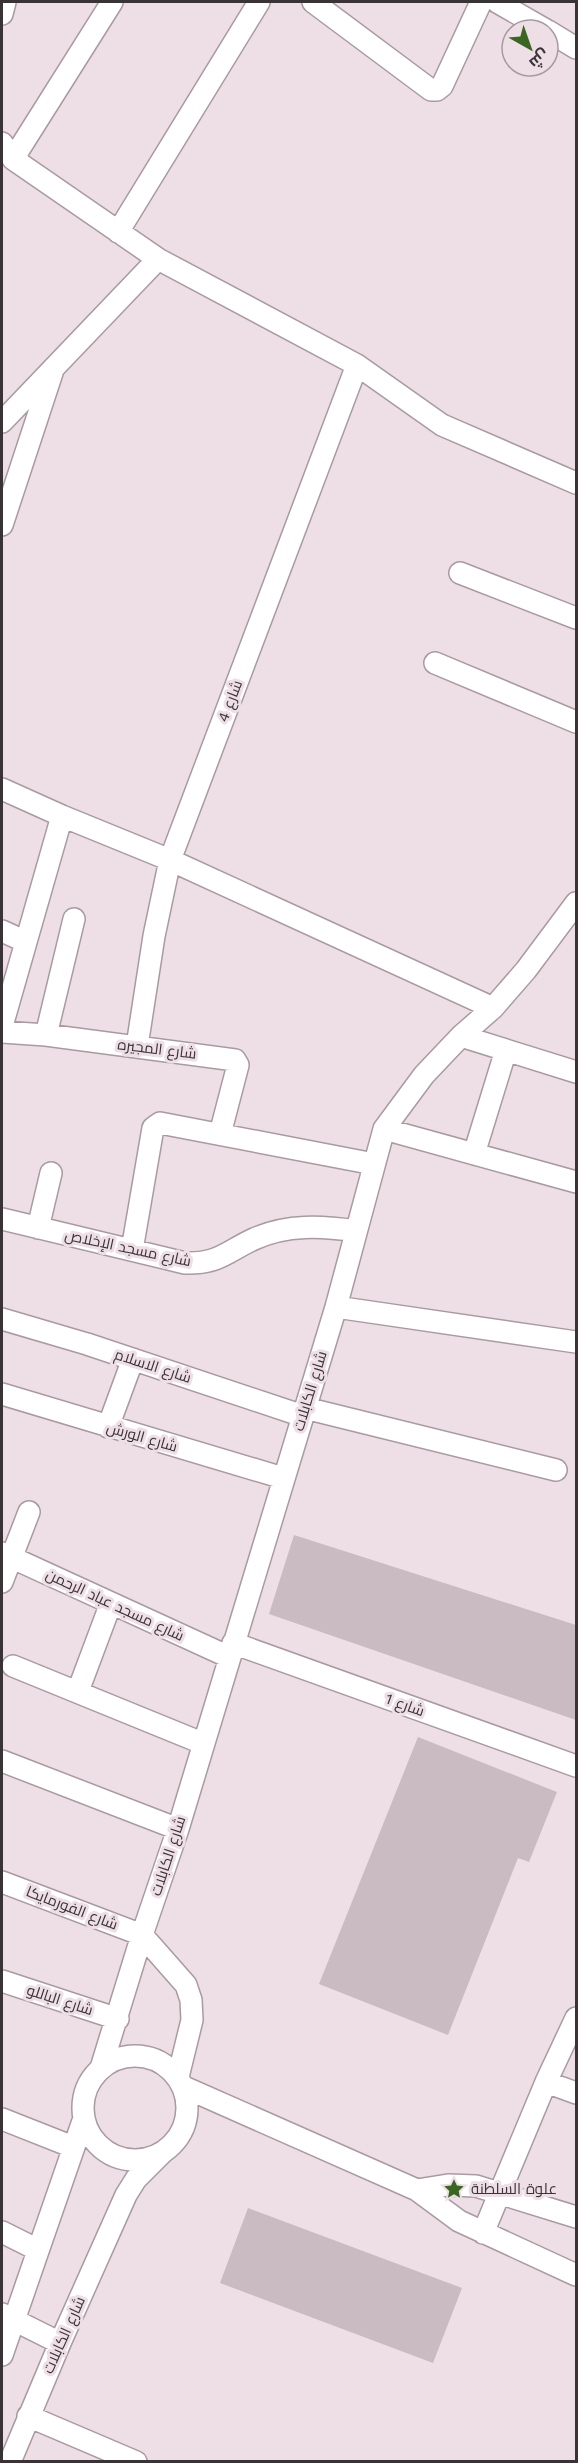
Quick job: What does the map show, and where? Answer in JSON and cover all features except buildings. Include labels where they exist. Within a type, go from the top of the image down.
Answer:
[{"type":"street","points":[[2,14],[5,2]]},
{"type":"street","points":[[112,2],[8,151],[158,259],[357,365],[442,425],[576,483]]},
{"type":"street","points":[[118,232],[260,2]]},
{"type":"street","points":[[313,2],[431,90],[437,90],[442,86],[481,2]]},
{"type":"street","points":[[497,2],[525,18]]},
{"type":"street","points":[[560,39],[576,48]]},
{"type":"street","points":[[2,422],[158,259]]},
{"type":"street","name":"شارع 4","points":[[137,1046],[154,936],[170,860],[357,365]]},
{"type":"street","points":[[2,525],[55,367]]},
{"type":"street","points":[[460,573],[576,618]]},
{"type":"street","points":[[435,663],[576,722]]},
{"type":"street","points":[[2,789],[170,860],[493,1008]]},
{"type":"street","points":[[2,1026],[7,982],[24,941],[62,816]]},
{"type":"street","name":"شارع الكابلات","points":[[101,2068],[178,1829],[202,1743],[336,1307],[384,1129],[424,1075],[461,1035],[493,1008],[526,970],[576,903]]},
{"type":"street","points":[[46,1035],[74,919]]},
{"type":"street","points":[[2,931],[24,941]]},
{"type":"street","name":"شارع المجيره","points":[[2,1032],[46,1035],[232,1058],[237,1062],[220,1134]]},
{"type":"street","points":[[461,1035],[576,1072]]},
{"type":"street","points":[[474,1154],[506,1050]]},
{"type":"street","points":[[132,1250],[153,1128],[160,1123],[374,1164]]},
{"type":"street","points":[[384,1129],[576,1182]]},
{"type":"street","points":[[38,1228],[51,1173]]},
{"type":"street","name":"شارع مسجد الإخلاص","points":[[2,1219],[185,1263],[204,1264],[220,1259],[255,1238],[288,1228],[322,1226],[356,1231]]},
{"type":"street","points":[[336,1307],[576,1341]]},
{"type":"street","name":"شارع الاسلام","points":[[2,1319],[304,1412],[556,1470]]},
{"type":"street","points":[[108,1427],[133,1359]]},
{"type":"street","name":"شارع الورش","points":[[2,1394],[283,1478]]},
{"type":"street","points":[[2,1582],[6,1555],[29,1512]]},
{"type":"street","name":"شارع مسجد عباد الرحمن","points":[[6,1555],[111,1603],[231,1650]]},
{"type":"street","points":[[78,1691],[111,1603]]},
{"type":"street","name":"شارع 1","points":[[231,1650],[576,1766]]},
{"type":"street","points":[[13,1666],[202,1743]]},
{"type":"street","points":[[2,1761],[178,1829]]},
{"type":"street","name":"شارع الفورمايكا","points":[[2,1882],[142,1935]]},
{"type":"street","points":[[84,2118],[94,2140],[114,2156],[139,2160],[163,2152],[172,2144],[185,2124],[187,2099],[181,2082],[192,2020],[191,2000],[186,1984],[142,1935]]},
{"type":"street","name":"شارع الباللو","points":[[2,1981],[118,2019]]},
{"type":"street","points":[[483,2233],[546,2082],[576,2018]]},
{"type":"street","points":[[2,2355],[8,2318],[38,2250],[84,2118],[84,2096],[93,2076],[101,2068],[123,2057],[135,2055],[159,2061],[181,2082],[417,2190],[459,2221],[483,2233],[574,2268]]},
{"type":"street","points":[[546,2082],[576,2094]]},
{"type":"street","points":[[2,2118],[74,2147]]},
{"type":"street","name":"شارع الكابلات","points":[[10,2462],[28,2416],[126,2195],[136,2179],[163,2152]]},
{"type":"street","points":[[417,2190],[448,2185],[476,2186],[576,2217]]},
{"type":"street","points":[[2,2232],[38,2250]]},
{"type":"street","points":[[8,2318],[60,2343]]},
{"type":"street","points":[[28,2416],[136,2462]]},
{"type":"place","name":"علوة السلطنة","points":[[454,2189]]}]
